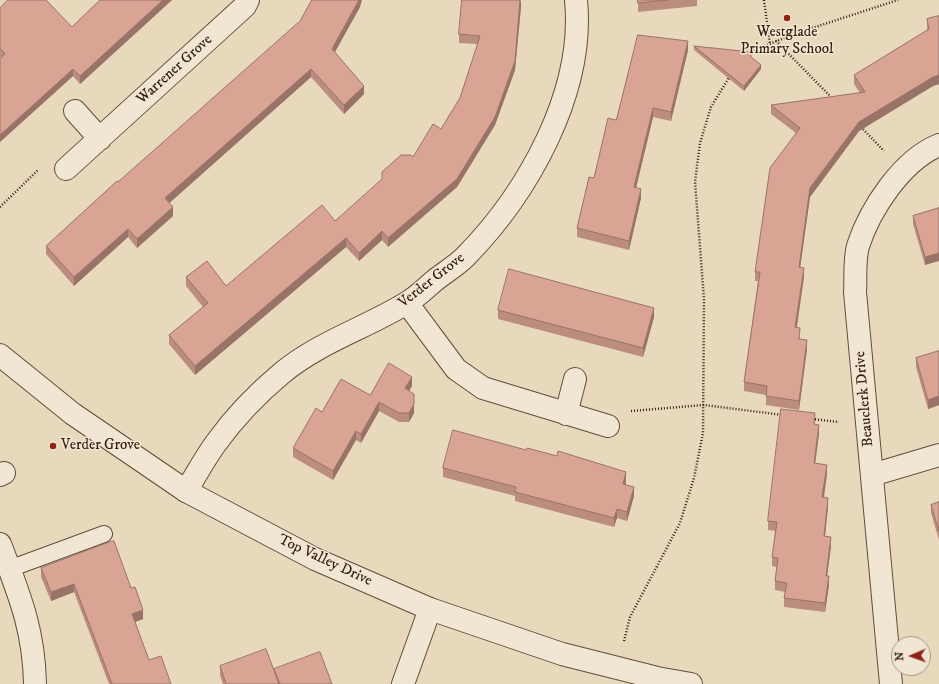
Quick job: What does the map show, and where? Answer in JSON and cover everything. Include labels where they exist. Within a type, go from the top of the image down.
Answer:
[{"type":"street","name":"Warrener Grove","points":[[66,169],[245,6],[248,0]]},
{"type":"street","name":"Verder Grove","points":[[186,491],[216,443],[247,407],[281,374],[309,353],[407,303],[464,258],[496,222],[524,184],[552,130],[572,66],[577,14],[576,0]]},
{"type":"street","points":[[75,111],[100,139]]},
{"type":"street","name":"Beauclerk Drive","points":[[891,684],[855,292],[858,247],[875,209],[903,170],[939,145]]},
{"type":"street","points":[[407,303],[456,369],[483,388],[608,426]]},
{"type":"street","name":"Top Valley Drive","points":[[0,355],[73,414],[186,491],[315,558],[430,609],[562,654],[657,678],[691,684]]},
{"type":"street","points":[[566,414],[575,379]]},
{"type":"street","points":[[872,475],[939,455]]},
{"type":"street","points":[[0,544],[30,629],[35,660],[35,684]]},
{"type":"street","points":[[403,684],[430,609]]},
{"type":"lane","points":[[9,569],[104,534]]},
{"type":"path","points":[[764,0],[770,44]]},
{"type":"path","points":[[749,56],[754,50],[776,41],[898,0]]},
{"type":"path","points":[[776,41],[837,103]]},
{"type":"path","points":[[624,643],[630,617],[680,523],[694,478],[704,434],[704,299],[695,182],[700,143],[711,107],[732,72]]},
{"type":"path","points":[[859,125],[903,170]]},
{"type":"path","points":[[0,207],[47,162],[66,169]]},
{"type":"path","points":[[626,411],[704,405],[790,416]]},
{"type":"path","points":[[805,418],[867,426]]},
{"type":"building","points":[[8,0],[46,0],[72,27],[100,0],[163,0],[80,76],[73,69],[0,135],[0,58],[5,54],[0,48],[0,8]]},
{"type":"building","points":[[312,0],[359,0],[332,49],[364,86],[344,105],[311,69],[165,198],[173,207],[137,239],[128,229],[74,277],[46,246],[117,181],[118,182],[300,21]]},
{"type":"building","points":[[462,0],[520,0],[515,61],[495,117],[457,179],[388,238],[382,231],[359,253],[346,238],[195,366],[169,335],[208,303],[186,277],[207,261],[226,286],[322,205],[335,221],[382,179],[382,172],[401,155],[411,155],[413,157],[433,124],[441,129],[460,98],[480,36],[459,34]]},
{"type":"building","points":[[638,0],[668,0],[638,3]]},
{"type":"building","points":[[939,16],[939,75],[933,77],[859,122],[810,188],[799,267],[804,268],[795,327],[800,328],[799,339],[807,340],[799,401],[766,396],[767,386],[744,382],[760,272],[755,272],[770,168],[800,128],[771,105],[865,92],[854,75],[929,29],[927,19]]},
{"type":"building","points":[[638,35],[688,41],[671,112],[653,108],[634,187],[641,189],[629,241],[577,228],[589,177],[594,178],[608,118],[616,120]]},
{"type":"building","points":[[694,46],[751,52],[751,57],[761,65],[744,86]]},
{"type":"building","points":[[939,208],[939,253],[925,257],[913,216]]},
{"type":"building","points":[[509,269],[654,308],[643,348],[498,310]]},
{"type":"building","points":[[939,351],[939,396],[928,400],[916,358]]},
{"type":"building","points":[[389,363],[412,377],[405,388],[414,394],[414,404],[409,413],[399,413],[379,402],[361,434],[356,431],[333,471],[293,448],[316,408],[322,412],[341,379],[370,395]]},
{"type":"building","points":[[781,409],[815,413],[814,424],[819,425],[814,463],[827,465],[822,497],[828,498],[824,536],[831,537],[826,576],[829,576],[825,603],[784,598],[787,583],[775,581],[778,558],[772,557],[777,522],[768,521]]},
{"type":"building","points":[[453,430],[526,450],[527,448],[557,456],[558,451],[626,472],[623,484],[634,487],[627,512],[617,509],[614,518],[515,492],[516,487],[443,468]]},
{"type":"building","points":[[939,502],[939,531],[931,505]]},
{"type":"building","points":[[114,541],[131,588],[135,587],[143,610],[132,614],[149,660],[161,656],[171,684],[112,684],[74,584],[51,592],[41,568]]},
{"type":"building","points":[[266,649],[279,684],[226,684],[220,666]]},
{"type":"building","points":[[320,652],[332,684],[280,684],[274,669]]},
{"type":"place","name":"Westglade Primary School","points":[[787,18]]},
{"type":"place","name":"Verder Grove","points":[[53,446]]}]
